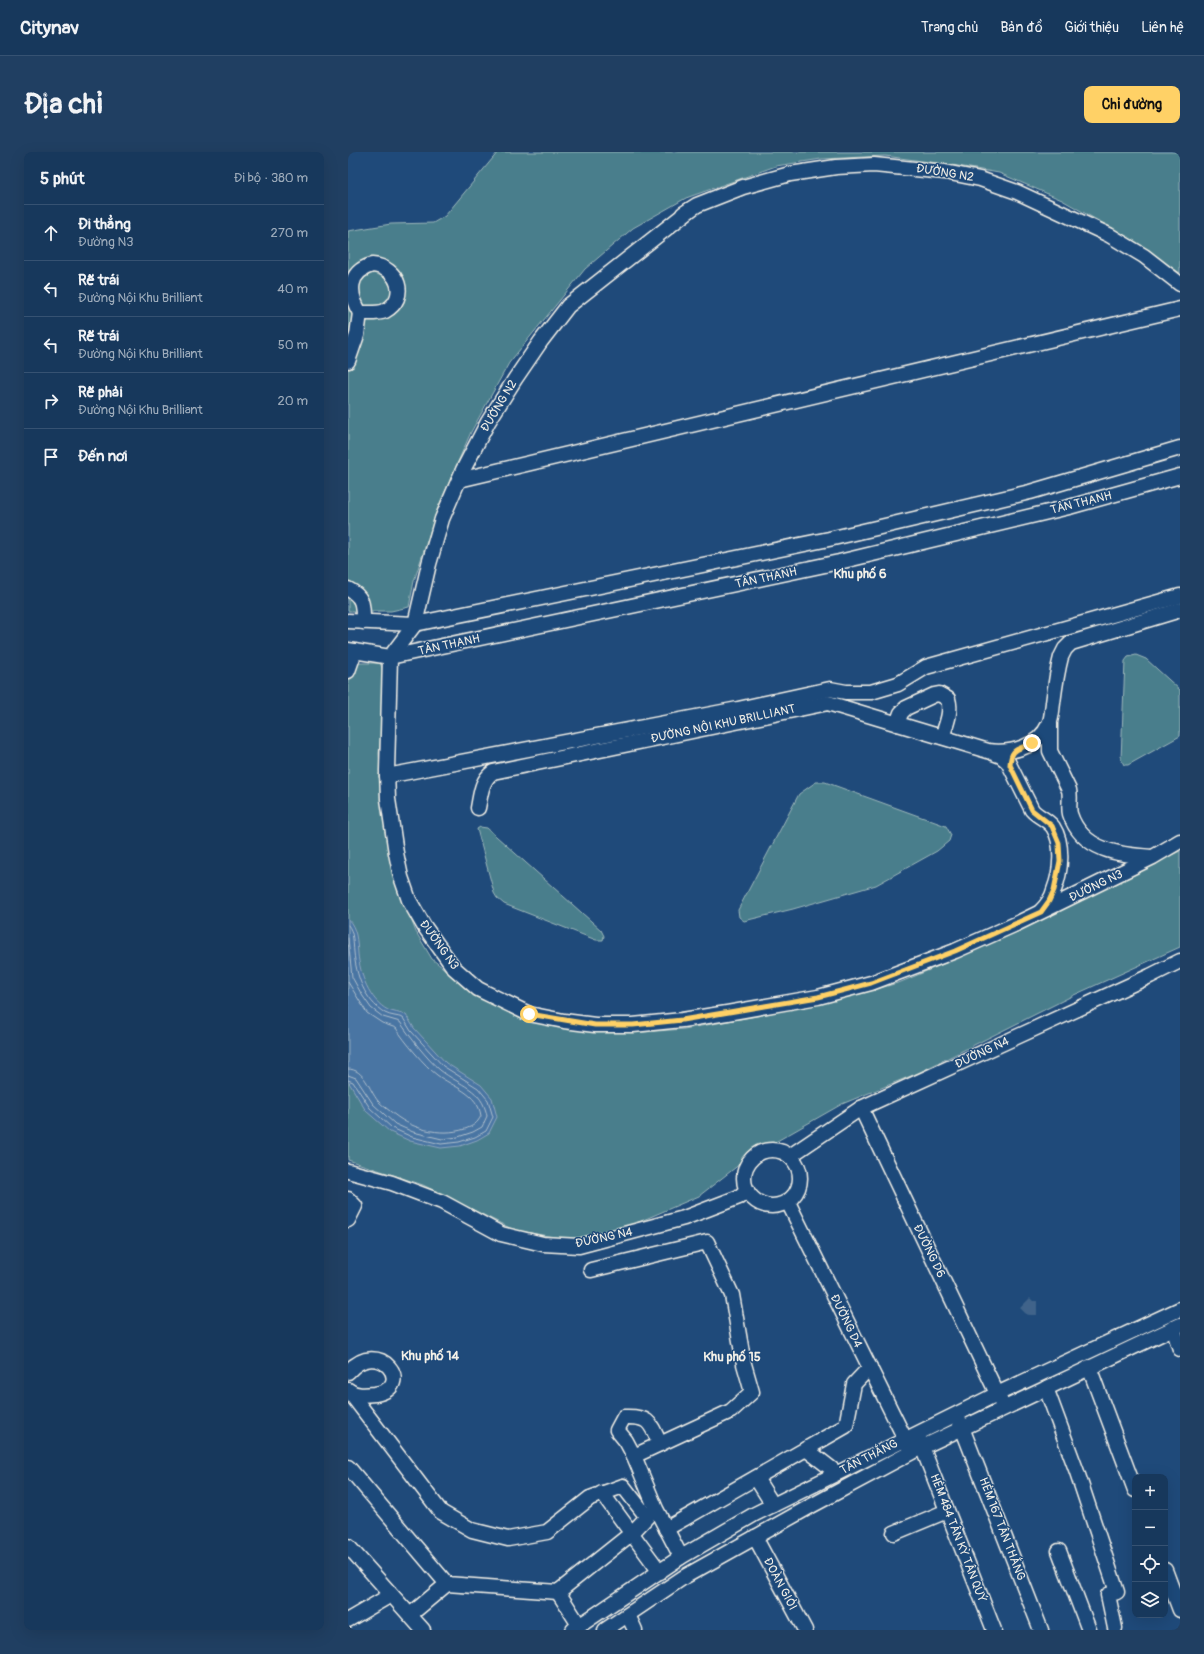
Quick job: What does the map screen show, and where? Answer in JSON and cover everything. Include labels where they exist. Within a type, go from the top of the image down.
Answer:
[{"type":"street","name":"ĐƯỜNG N2","points":[[390,657],[415,624],[429,564],[442,519],[459,480],[488,422],[541,340],[568,306],[697,205],[743,187],[790,174],[836,167],[874,165],[945,172],[980,179],[1017,192],[1109,235],[1144,256],[1180,284]]},
{"type":"street","points":[[459,480],[1180,309]]},
{"type":"street","points":[[348,361],[357,335],[360,313]]},
{"type":"street","name":"TÂN THẠNH","points":[[348,621],[415,624],[836,537],[1030,492],[1180,448]]},
{"type":"street","name":"TÂN THẠNH","points":[[352,651],[390,657],[839,562],[1068,507],[1180,476]]},
{"type":"street","points":[[348,589],[356,594],[363,605],[363,622]]},
{"type":"street","points":[[387,776],[738,709],[830,689],[846,692],[871,692],[898,684],[926,667],[1180,596]]},
{"type":"street","name":"ĐƯỜNG NỘI KHU BRILLIANT","points":[[1153,857],[1122,855],[1099,847],[1082,834],[1077,828],[1070,815],[1069,790],[1050,751],[1050,723],[1061,657],[1065,649],[1071,643],[1180,610]]},
{"type":"street","points":[[348,671],[352,651]]},
{"type":"street","name":"ĐƯỜNG N3","points":[[390,657],[387,776],[392,828],[401,877],[410,900],[424,926],[454,968],[478,989],[529,1014],[595,1025],[633,1025],[682,1020],[818,997],[871,983],[955,951],[1041,912],[1153,857],[1180,841]]},
{"type":"street","points":[[897,724],[901,712],[906,708],[939,694],[948,699],[950,705],[949,714],[942,737]]},
{"type":"street","name":"ĐƯỜNG NỘI KHU BRILLIANT","points":[[478,808],[482,784],[486,777],[493,772],[828,703],[1001,756],[1010,765],[1032,810],[1036,815],[1047,821],[1056,833],[1059,843],[1060,861],[1054,890],[1049,901],[1041,912]]},
{"type":"street","name":"ĐƯỜNG NỘI KHU BRILLIANT","points":[[988,751],[1001,753],[1015,750],[1032,743],[1040,738],[1050,723]]},
{"type":"street","points":[[1032,743],[1041,744],[1050,751]]},
{"type":"street","points":[[1010,765],[1010,758],[1015,750]]},
{"type":"street","points":[[1042,818],[1059,818],[1066,812],[1070,805]]},
{"type":"street","name":"ĐƯỜNG N4","points":[[790,1156],[861,1108],[1180,961]]},
{"type":"street","name":"ĐƯỜNG D6","points":[[861,1108],[1004,1408]]},
{"type":"street","points":[[776,1149],[785,1152],[790,1156],[798,1166],[800,1176],[799,1185],[795,1194],[788,1202],[770,1206],[761,1204],[754,1200],[744,1184],[743,1175],[750,1159],[757,1153],[776,1149]]},
{"type":"street","name":"ĐƯỜNG N4","points":[[350,1176],[392,1184],[442,1202],[501,1234],[543,1244],[579,1246],[684,1218],[739,1197],[747,1190]]},
{"type":"street","points":[[348,1200],[355,1206],[348,1220]]},
{"type":"street","name":"ĐƯỜNG D4","points":[[788,1202],[870,1367],[911,1436]]},
{"type":"street","points":[[591,1270],[707,1242],[732,1295],[744,1364],[752,1392],[731,1411],[634,1456]]},
{"type":"street","name":"TÂN THẮNG","points":[[576,1628],[681,1557],[773,1505],[997,1394],[1180,1309]]},
{"type":"street","points":[[1177,1326],[1180,1349]]},
{"type":"street","name":"TÂN THẮNG","points":[[605,1630],[684,1577],[917,1450],[1177,1326]]},
{"type":"street","points":[[348,1372],[355,1364],[367,1359],[380,1360],[390,1366],[393,1374],[393,1383],[383,1392],[363,1395],[348,1390]]},
{"type":"street","points":[[666,1529],[846,1426],[854,1384],[870,1367]]},
{"type":"street","points":[[1089,1367],[1132,1482]]},
{"type":"street","points":[[1046,1388],[1077,1472],[1117,1592],[1108,1595],[1115,1628]]},
{"type":"street","points":[[348,1390],[441,1512],[472,1530],[508,1539],[547,1532],[590,1498],[623,1486],[647,1517],[632,1533],[558,1592],[447,1584],[410,1615]]},
{"type":"street","name":"HẺM 167 TÂN THẮNG","points":[[957,1414],[1040,1630]]},
{"type":"street","points":[[660,1444],[651,1424],[639,1417],[624,1417],[617,1430],[626,1441],[634,1456],[656,1509],[681,1557]]},
{"type":"street","name":"HẺM 484 TÂN KỲ TÂN QUÝ","points":[[911,1436],[947,1511],[994,1630]]},
{"type":"street","points":[[806,1449],[838,1473]]},
{"type":"street","points":[[348,1467],[447,1584]]},
{"type":"street","points":[[756,1478],[773,1505]]},
{"type":"street","points":[[602,1493],[660,1572]]},
{"type":"street","points":[[894,1533],[947,1511]]},
{"type":"street","name":"ĐOÀN GIỎI","points":[[755,1537],[805,1630]]},
{"type":"street","points":[[348,1546],[423,1630]]},
{"type":"street","points":[[1059,1551],[1088,1630]]},
{"type":"street","points":[[1168,1578],[1180,1610]]},
{"type":"street","points":[[558,1592],[576,1628]]},
{"type":"street","points":[[348,1620],[391,1595]]},
{"type":"street","points":[[628,1614],[635,1630]]},
{"type":"green space","points":[[498,152],[1180,152],[1180,273],[1130,239],[1062,200],[999,173],[952,165],[885,156],[821,159],[776,166],[686,198],[633,228],[585,269],[509,363],[471,432],[437,510],[414,581],[409,607],[391,611],[348,611],[348,231],[391,224],[433,223],[445,216]]},
{"type":"green space","points":[[1136,655],[1146,659],[1180,690],[1180,736],[1128,765],[1124,765],[1121,759],[1125,661],[1128,657]]},
{"type":"green space","points":[[348,663],[380,663],[384,673],[385,698],[379,753],[383,809],[394,877],[416,932],[432,959],[482,999],[610,1031],[644,1032],[684,1029],[757,1016],[860,994],[901,982],[941,965],[1180,851],[1180,947],[1074,995],[918,1073],[842,1104],[749,1157],[699,1196],[627,1227],[571,1240],[514,1230],[423,1185],[348,1160]]},
{"type":"green space","points":[[816,782],[825,782],[946,826],[951,835],[949,841],[937,851],[876,885],[793,909],[744,921],[739,917],[738,910],[799,794]]},
{"type":"green space","points":[[480,827],[487,828],[601,930],[604,936],[603,940],[596,940],[504,904],[497,898],[494,893],[477,829]]},
{"type":"water","points":[[348,919],[355,931],[359,962],[363,978],[376,1000],[381,1006],[388,1010],[406,1015],[414,1028],[446,1063],[481,1085],[492,1098],[497,1117],[489,1133],[477,1140],[460,1146],[441,1148],[410,1141],[390,1132],[366,1111],[348,1081]]},
{"type":"tunnel","points":[[1025,1303],[1030,1308],[1037,1308]]},
{"type":"district","name":"Khu phố 6","points":[[860,574]]},
{"type":"district","name":"Khu phố 14","points":[[430,1356]]},
{"type":"district","name":"Khu phố 15","points":[[732,1357]]},
{"type":"route","points":[[529,1014],[595,1025],[633,1025],[682,1020],[818,997],[871,983],[955,951],[1041,912],[1049,901],[1054,890],[1060,861],[1059,843],[1052,826],[1047,821],[1036,815],[1032,810],[1010,765],[1010,758],[1015,750],[1032,743]]}]
